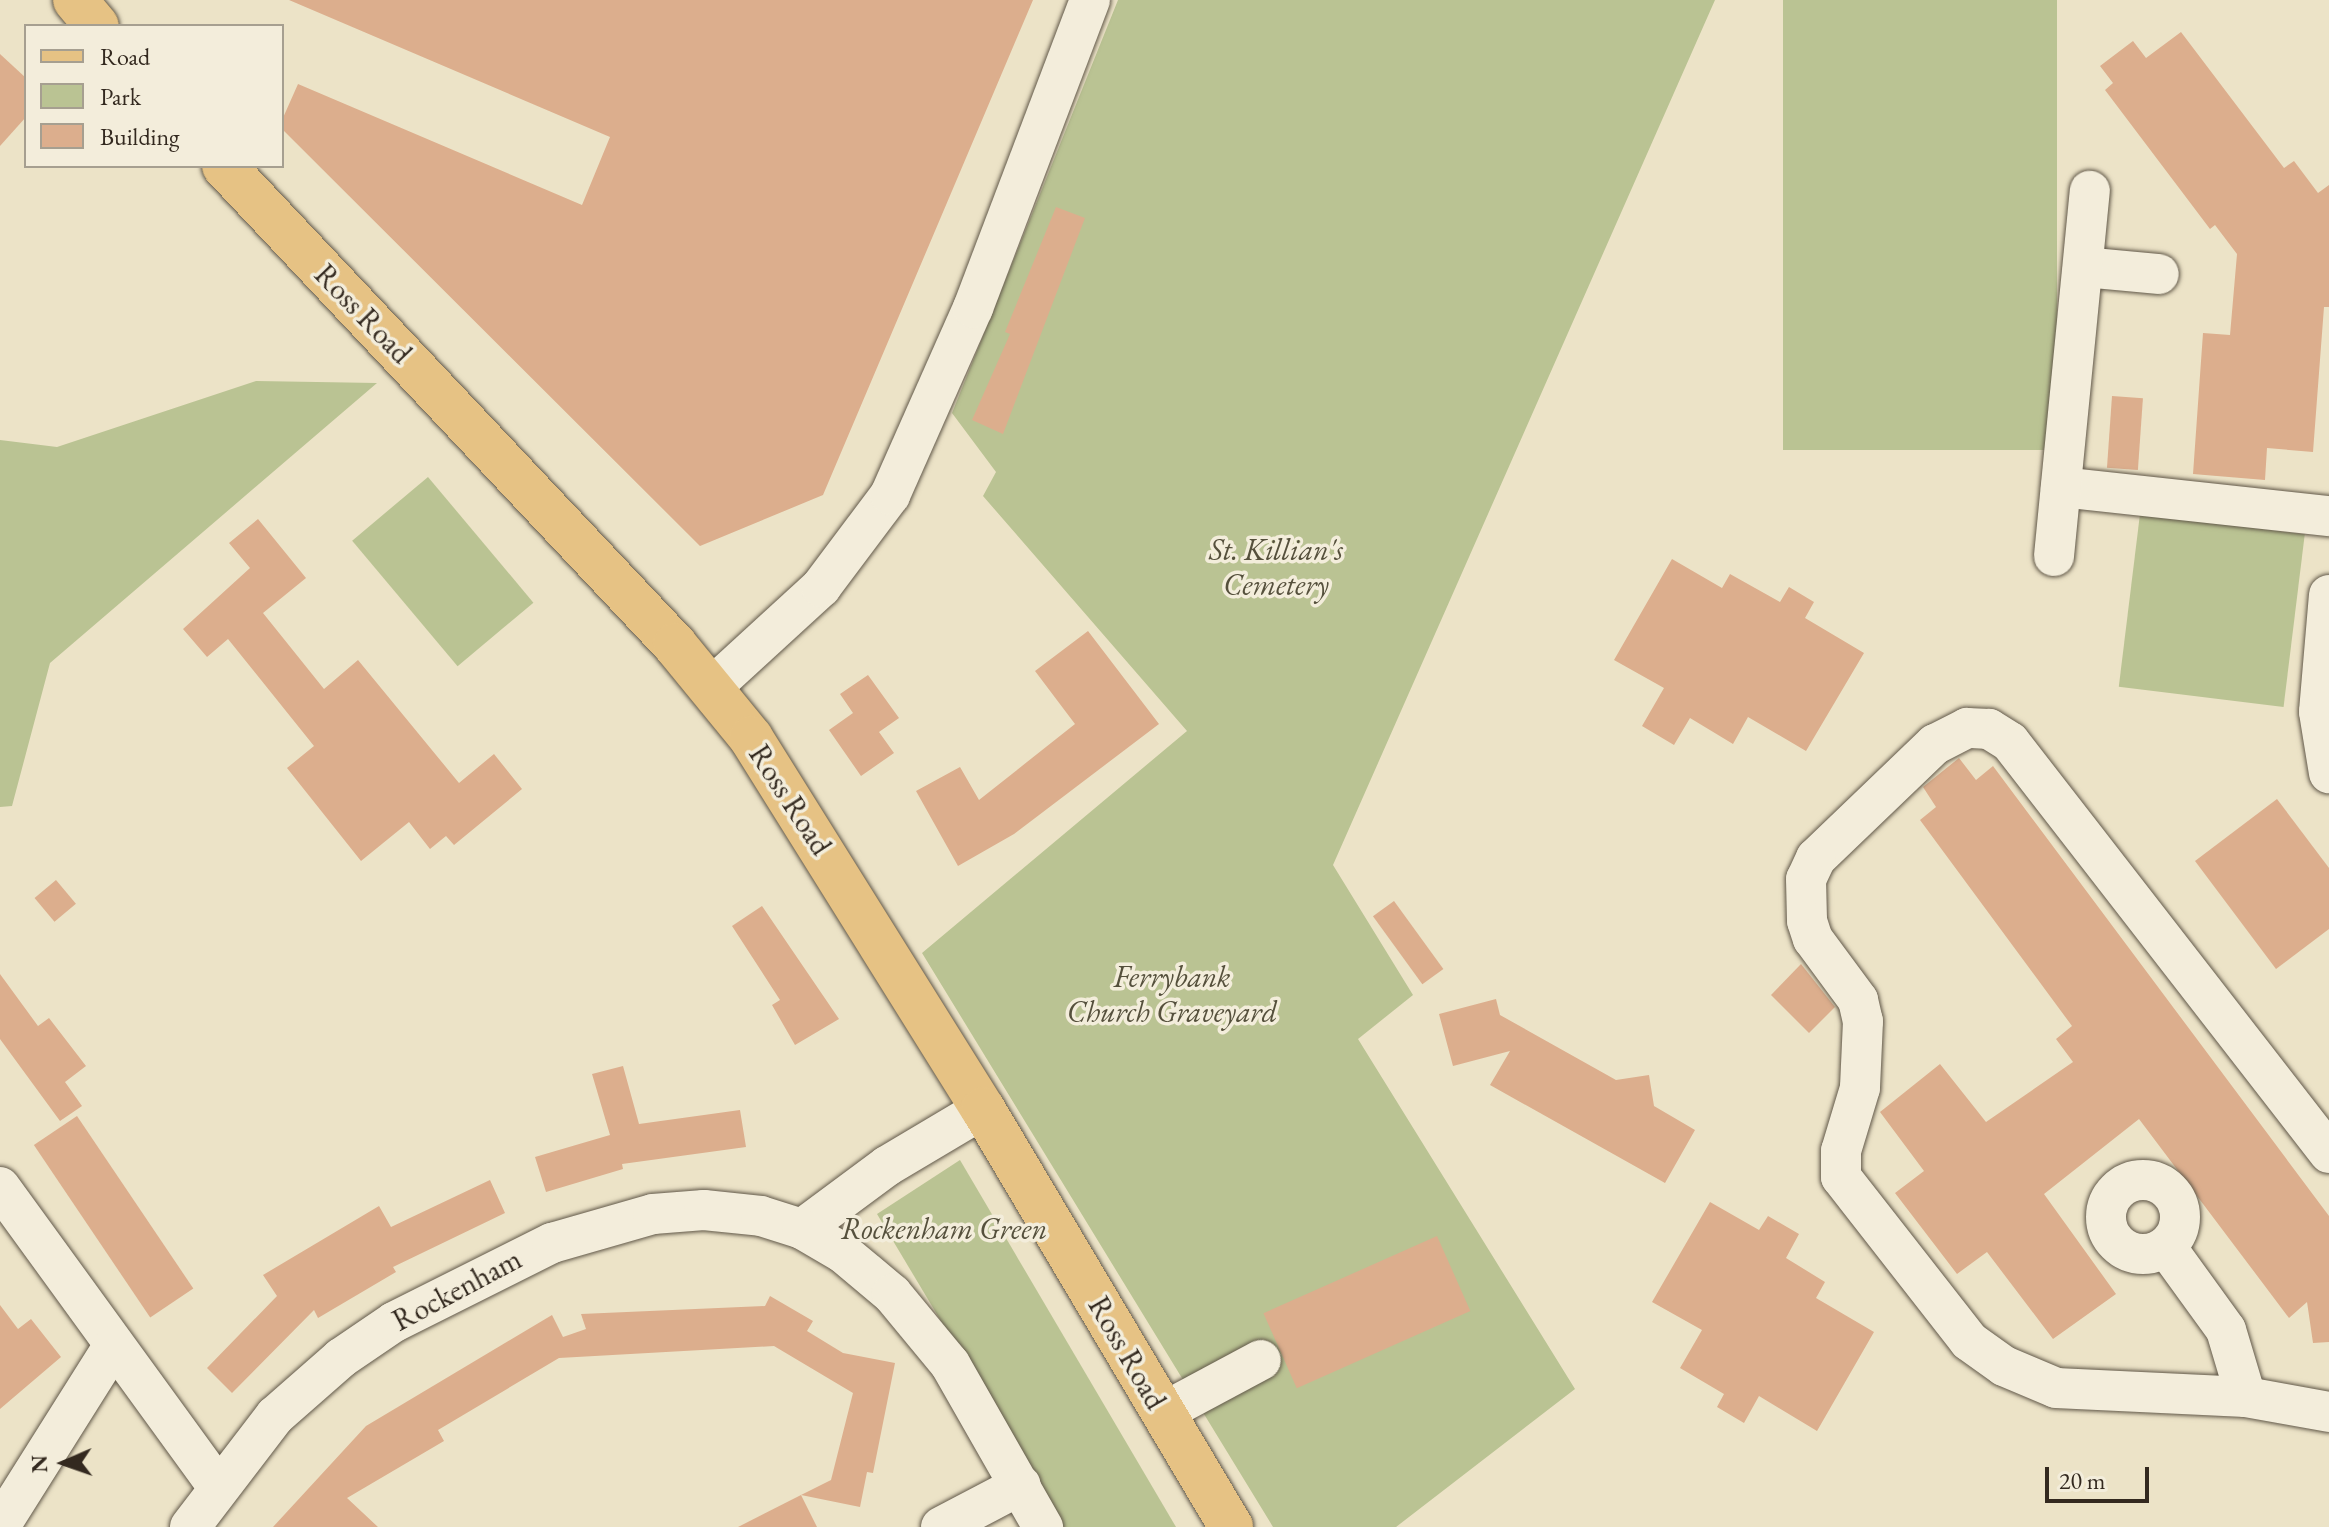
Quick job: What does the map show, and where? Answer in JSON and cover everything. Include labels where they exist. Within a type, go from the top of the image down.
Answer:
[{"type":"main road","points":[[75,0],[95,24]]},
{"type":"main road","name":"Ross Road","points":[[226,168],[712,687],[774,773],[983,1109],[1231,1527]]},
{"type":"street","points":[[712,687],[821,587],[890,495],[973,308],[1090,0]]},
{"type":"street","points":[[2054,556],[2090,191]]},
{"type":"street","points":[[2083,267],[2159,274]]},
{"type":"street","points":[[2061,487],[2329,516]]},
{"type":"street","points":[[2329,595],[2319,712],[2329,773]]},
{"type":"street","points":[[2329,1153],[2010,742],[1989,729],[1967,728],[1935,744],[1816,858],[1806,879],[1807,921],[1813,939],[1858,1000],[1863,1021],[1860,1088],[1841,1151],[1841,1177],[1955,1325],[1985,1355],[2056,1388],[2246,1397],[2329,1412]]},
{"type":"street","points":[[802,1229],[863,1182],[983,1109]]},
{"type":"street","points":[[0,1187],[217,1486]]},
{"type":"street","name":"Rockenham","points":[[190,1527],[217,1486],[275,1416],[341,1358],[421,1306],[527,1253],[599,1227],[679,1210],[732,1211],[802,1229],[843,1253],[912,1315],[950,1364],[1043,1527]]},
{"type":"street","points":[[2166,1247],[2226,1330],[2246,1397]]},
{"type":"street","points":[[0,1526],[114,1345]]},
{"type":"street","points":[[1162,1413],[1261,1360]]},
{"type":"street","points":[[941,1527],[1021,1485]]},
{"type":"green space","points":[[1118,0],[1715,0],[1333,865],[1413,995],[1358,1039],[1575,1389],[1396,1527],[1273,1527],[922,953],[1187,731],[983,496],[996,472],[952,413]]},
{"type":"green space","points":[[1783,0],[2057,0],[2057,450],[1783,450]]},
{"type":"green space","points":[[256,381],[377,383],[50,663],[12,806],[0,807],[0,440],[57,447]]},
{"type":"green space","points":[[428,477],[533,603],[458,666],[352,541]]},
{"type":"green space","points":[[2140,514],[2305,534],[2284,707],[2119,687]]},
{"type":"green space","name":"Rockenham Green","points":[[960,1160],[1176,1527],[1064,1527],[877,1214]]},
{"type":"building","points":[[289,0],[1033,0],[823,495],[700,546],[284,131],[284,116],[298,84],[582,205],[610,137]]},
{"type":"building","points":[[2181,32],[2284,168],[2294,161],[2318,193],[2329,185],[2329,307],[2324,307],[2313,452],[2267,448],[2265,480],[2193,474],[2203,333],[2230,335],[2237,254],[2215,225],[2210,229],[2105,90],[2113,83],[2100,66],[2133,41],[2146,58]]},
{"type":"building","points":[[0,54],[24,76],[24,119],[0,146]]},
{"type":"building","points":[[1056,207],[1085,218],[1003,434],[972,420],[1010,334],[1005,332]]},
{"type":"building","points":[[2112,396],[2143,398],[2138,470],[2107,468]]},
{"type":"building","points":[[258,519],[306,578],[263,613],[324,689],[358,660],[459,783],[494,754],[522,789],[454,845],[446,836],[430,849],[409,822],[361,861],[287,768],[314,746],[228,639],[207,657],[183,629],[250,568],[229,543]]},
{"type":"building","points":[[1672,559],[1722,588],[1730,574],[1780,602],[1789,587],[1814,602],[1805,618],[1864,653],[1806,751],[1748,717],[1733,744],[1690,718],[1674,745],[1642,726],[1664,688],[1614,660]]},
{"type":"building","points":[[1088,631],[1159,724],[1014,834],[958,866],[916,791],[960,767],[979,800],[1075,724],[1035,671]]},
{"type":"building","points":[[868,675],[899,718],[879,732],[894,753],[861,776],[829,730],[853,713],[840,694]]},
{"type":"building","points":[[1959,758],[1976,780],[1993,766],[2329,1216],[2329,1342],[2313,1343],[2307,1302],[2289,1318],[2139,1119],[2044,1194],[2116,1294],[2053,1339],[1987,1252],[1957,1274],[1895,1193],[1924,1171],[1880,1112],[1940,1064],[1986,1122],[2073,1062],[2056,1039],[2072,1026],[1920,820],[1936,807],[1923,787]]},
{"type":"building","points":[[2277,799],[2329,868],[2329,929],[2276,969],[2195,861]]},
{"type":"building","points":[[56,880],[76,904],[54,922],[35,898]]},
{"type":"building","points":[[1394,901],[1443,969],[1422,984],[1373,916]]},
{"type":"building","points":[[762,906],[839,1019],[795,1045],[772,1005],[780,1000],[732,926]]},
{"type":"building","points":[[1801,964],[1835,1007],[1809,1033],[1771,995]]},
{"type":"building","points":[[0,974],[38,1026],[49,1018],[86,1066],[65,1082],[82,1106],[60,1121],[0,1039]]},
{"type":"building","points":[[1496,999],[1500,1015],[1616,1080],[1649,1075],[1654,1106],[1695,1130],[1665,1183],[1490,1085],[1510,1051],[1453,1066],[1439,1014]]},
{"type":"building","points":[[623,1066],[639,1124],[740,1110],[746,1147],[622,1164],[623,1169],[546,1192],[535,1157],[610,1135],[592,1074]]},
{"type":"building","points":[[77,1116],[193,1288],[150,1318],[34,1145]]},
{"type":"building","points":[[490,1180],[505,1213],[393,1267],[396,1272],[318,1318],[314,1310],[232,1393],[207,1368],[277,1296],[263,1275],[379,1206],[391,1227]]},
{"type":"building","points":[[1710,1202],[1759,1230],[1768,1216],[1799,1234],[1786,1258],[1825,1282],[1816,1298],[1874,1332],[1817,1431],[1759,1396],[1744,1423],[1717,1407],[1724,1394],[1680,1368],[1702,1330],[1652,1302]]},
{"type":"building","points":[[1437,1236],[1470,1311],[1297,1388],[1263,1313]]},
{"type":"building","points":[[770,1296],[813,1321],[807,1331],[843,1353],[895,1363],[873,1473],[867,1472],[860,1507],[801,1495],[831,1480],[853,1393],[774,1346],[559,1358],[438,1430],[444,1441],[347,1498],[378,1527],[273,1527],[366,1426],[552,1315],[563,1337],[586,1329],[581,1314],[765,1306]]},
{"type":"building","points":[[0,1305],[18,1329],[31,1319],[61,1357],[0,1409]]},
{"type":"building","points":[[801,1495],[817,1527],[738,1527]]},
{"type":"park label","name":"St. Killian's Cemetery","points":[[1276,567]]},
{"type":"park label","name":"Ferrybank Church Graveyard","points":[[1172,994]]}]
